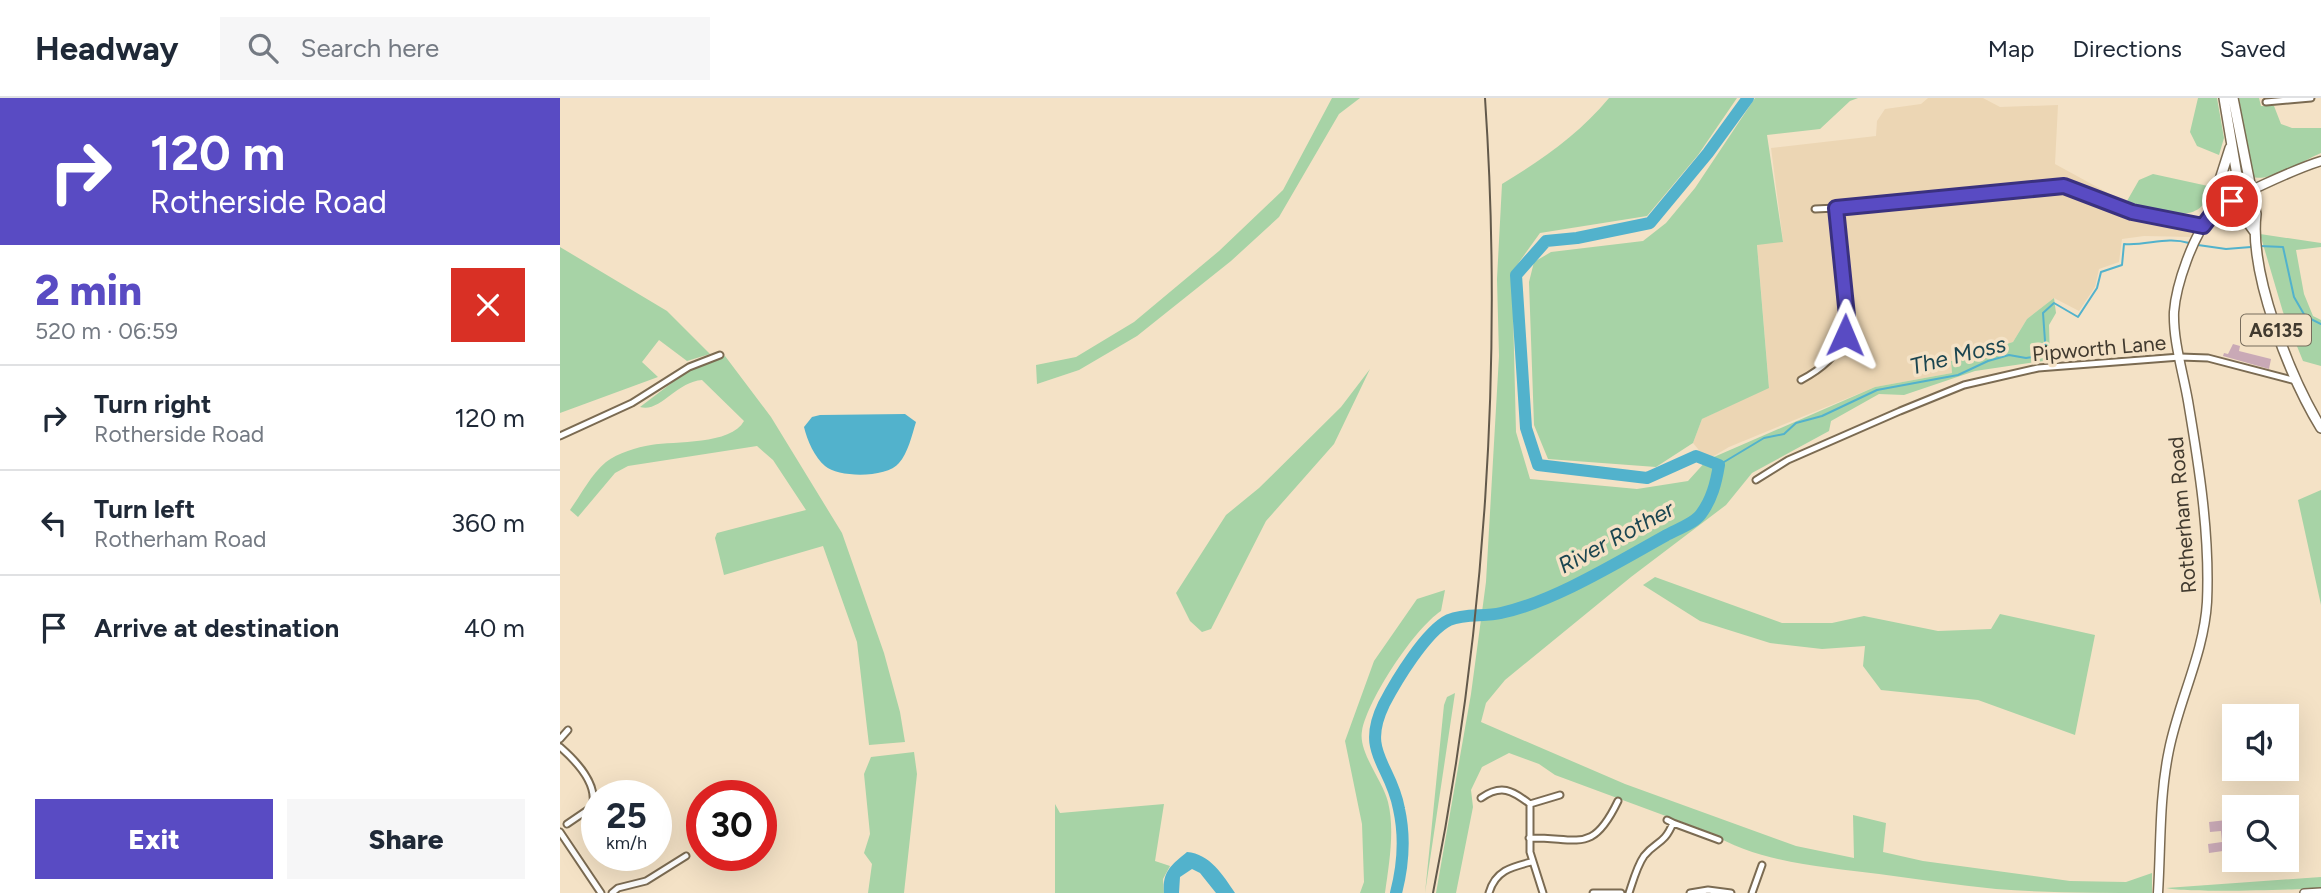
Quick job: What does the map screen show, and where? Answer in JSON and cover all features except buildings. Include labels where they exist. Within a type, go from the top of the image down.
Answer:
[{"type":"main road","name":"A6135","points":[[2224,98],[2244,217],[2254,232]]},
{"type":"main road","name":"A6135","points":[[2233,98],[2245,187],[2241,197]]},
{"type":"main road","points":[[2205,223],[2231,143]]},
{"type":"main road","name":"A6135","points":[[2242,154],[2252,192],[2248,200],[2248,211],[2272,317],[2296,381],[2321,428]]},
{"type":"main road","points":[[2205,223],[2216,209],[2304,166],[2321,161]]},
{"type":"main road","name":"Rotherham Road","points":[[2158,893],[2165,777],[2180,709],[2202,635],[2207,602],[2199,478],[2174,321],[2176,299],[2205,223]]},
{"type":"street","points":[[2266,102],[2311,98]]},
{"type":"street","points":[[1815,209],[2064,186],[2132,212],[2205,223]]},
{"type":"street","points":[[1801,380],[1828,361],[1845,335],[1847,316],[1836,208]]},
{"type":"street","points":[[560,436],[632,403],[689,367],[720,355]]},
{"type":"street","name":"Pipworth Lane","points":[[1756,480],[1788,460],[1964,385],[2038,368],[2180,357],[2231,363],[2296,381]]},
{"type":"street","points":[[560,739],[568,730]]},
{"type":"street","points":[[560,747],[581,770],[594,794],[592,807],[568,824]]},
{"type":"street","points":[[1481,798],[1496,790],[1507,789],[1530,804],[1560,795]]},
{"type":"street","points":[[1529,838],[1587,839],[1606,825],[1618,801]]},
{"type":"street","points":[[1530,804],[1531,862],[1543,893]]},
{"type":"street","points":[[1629,893],[1645,856],[1665,839],[1670,821],[1719,840]]},
{"type":"street","points":[[561,834],[601,893]]},
{"type":"street","points":[[612,893],[618,888],[646,881],[686,856]]},
{"type":"street","points":[[1489,893],[1492,883],[1500,873],[1531,862]]},
{"type":"street","points":[[1752,893],[1762,865]]},
{"type":"street","points":[[1690,893],[1708,890],[1731,893]]},
{"type":"street","points":[[2304,893],[2321,892]]},
{"type":"street","points":[[1593,893],[1621,893]]},
{"type":"shaded area","points":[[1928,98],[1983,98],[2000,107],[2058,105],[2055,164],[2119,199],[2128,211],[2152,221],[2196,229],[2193,237],[2144,236],[2122,239],[2119,262],[2099,269],[2095,287],[2079,311],[2054,298],[2027,319],[2013,342],[1951,361],[1952,373],[1875,387],[1729,447],[1707,460],[1693,443],[1702,419],[1769,387],[1757,244],[1783,241],[1771,148],[1876,136],[1877,121],[1885,109],[1921,104]]},
{"type":"green space","points":[[1332,98],[1360,98],[1339,114],[1279,217],[1231,261],[1137,336],[1079,370],[1037,384],[1036,365],[1076,357],[1134,322],[1219,251],[1283,190]]},
{"type":"green space","points":[[1609,98],[1737,98],[1698,155],[1647,216],[1540,233],[1512,272],[1516,432],[1530,479],[1637,489],[1688,481],[1707,460],[1875,387],[1952,373],[1951,361],[2013,342],[2027,319],[2054,298],[2056,313],[2049,325],[2050,360],[1975,371],[1904,395],[1879,394],[1831,421],[1829,431],[1752,473],[1726,505],[1631,577],[1505,680],[1486,703],[1481,722],[1625,784],[1796,846],[1854,858],[1853,815],[1886,823],[1883,852],[1923,861],[2070,881],[2126,882],[2152,873],[2152,893],[1996,889],[1791,862],[1749,851],[1709,832],[1555,775],[1539,764],[1509,753],[1482,767],[1471,790],[1473,807],[1456,893],[1436,893],[1471,694],[1486,582],[1499,356],[1497,279],[1502,184],[1559,146]]},
{"type":"green space","points":[[1755,98],[1858,98],[1850,101],[1820,129],[1767,135],[1783,242],[1757,245],[1769,388],[1702,419],[1693,443],[1656,467],[1548,459],[1534,425],[1529,282],[1534,262],[1551,252],[1643,241],[1666,223],[1695,188]]},
{"type":"green space","points":[[2198,98],[2217,98],[2224,138],[2219,155],[2197,146],[2190,132]]},
{"type":"green space","points":[[2239,98],[2259,98],[2261,106],[2274,106],[2281,124],[2292,128],[2321,128],[2321,153],[2277,174],[2252,177]]},
{"type":"green space","points":[[2153,174],[2208,186],[2206,200],[2199,209],[2177,214],[2127,201],[2139,180]]},
{"type":"green space","points":[[2260,234],[2321,243],[2321,247],[2296,250],[2304,294],[2313,316],[2321,320],[2321,366],[2303,361],[2283,312]]},
{"type":"green space","points":[[560,247],[667,311],[710,354],[687,361],[659,340],[642,362],[658,377],[560,413]]},
{"type":"green space","points":[[725,356],[771,417],[842,533],[884,653],[905,742],[869,745],[857,642],[823,546],[724,575],[715,538],[717,533],[806,510],[773,460],[757,446],[628,466],[615,473],[578,517],[570,510],[596,472],[616,456],[646,446],[715,438],[737,429],[744,421],[702,380],[684,386],[654,406],[640,407],[690,369]]},
{"type":"green space","points":[[1370,369],[1334,444],[1266,521],[1211,629],[1202,632],[1190,621],[1176,593],[1226,515],[1259,488],[1341,407]]},
{"type":"green space","points":[[2321,490],[2321,605],[2298,500]]},
{"type":"green space","points":[[1655,577],[1782,623],[1832,623],[1864,616],[1938,631],[1991,629],[2000,614],[2095,635],[2075,735],[1978,700],[1881,690],[1863,666],[1865,646],[1822,649],[1770,643],[1700,621],[1643,585]]},
{"type":"green space","points":[[1445,590],[1441,611],[1418,633],[1394,666],[1373,701],[1362,731],[1367,757],[1388,802],[1391,836],[1385,893],[1360,893],[1364,882],[1362,824],[1345,741],[1374,661],[1417,599]]},
{"type":"green space","points":[[1455,693],[1425,893],[1444,705],[1447,697]]},
{"type":"green space","points":[[914,752],[917,774],[904,893],[868,893],[872,864],[864,853],[870,834],[864,774],[871,757]]},
{"type":"green space","points":[[1055,804],[1060,813],[1164,804],[1155,861],[1170,866],[1163,879],[1164,893],[1055,893]]},
{"type":"green space","points":[[2321,877],[2321,888],[2216,891],[2166,888]]},
{"type":"water","points":[[905,414],[916,422],[905,454],[893,468],[874,474],[841,473],[825,466],[812,448],[804,427],[812,417],[820,415]]},
{"type":"water","points":[[1187,852],[1209,861],[1235,893],[1216,893],[1200,873],[1192,869],[1180,877],[1179,893],[1164,893],[1166,874]]},
{"type":"waterway","name":"River Rother","points":[[1396,893],[1402,851],[1401,819],[1395,794],[1376,747],[1375,735],[1384,704],[1421,645],[1449,620],[1501,613],[1542,600],[1689,524],[1698,518],[1708,503],[1718,472],[1719,465],[1696,456],[1647,478],[1538,465],[1526,428],[1516,275],[1546,241],[1577,238],[1650,223],[1708,153],[1748,98]]},
{"type":"waterway","name":"The Moss","points":[[1719,465],[1764,438],[1784,434],[1796,423],[1822,416],[1877,390],[1958,375],[2009,355],[2026,358],[2046,355],[2043,313],[2054,303],[2078,317],[2097,288],[2101,272],[2122,265],[2124,244],[2172,240],[2189,243]]},
{"type":"waterway","name":"The Moss","points":[[2198,245],[2226,249],[2251,247]]},
{"type":"waterway","name":"The Moss","points":[[2260,246],[2283,247],[2294,297],[2305,316],[2321,324]]},
{"type":"railway","points":[[1433,893],[1466,696],[1485,497],[1492,297],[1485,98]]},
{"type":"route","points":[[1845,335],[1847,316],[1836,208],[2064,186],[2132,212],[2203,226],[2216,209],[2232,201]]}]
